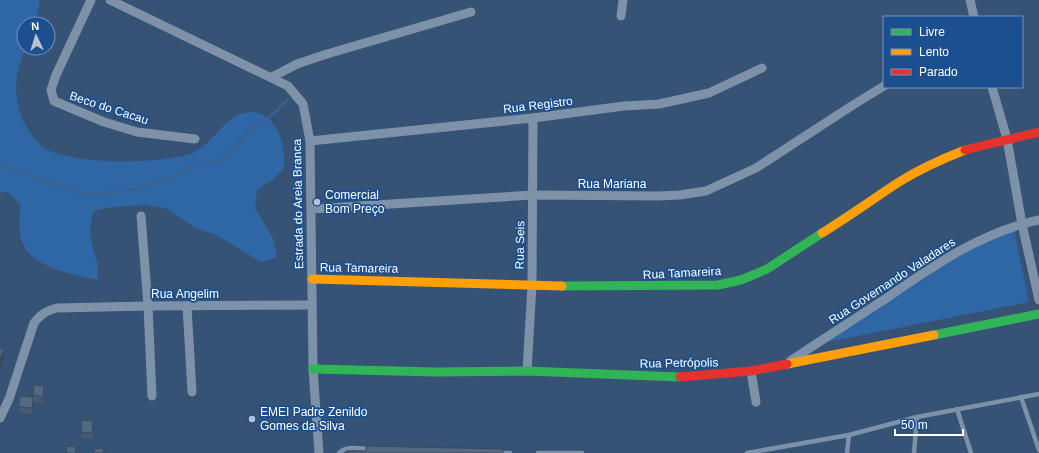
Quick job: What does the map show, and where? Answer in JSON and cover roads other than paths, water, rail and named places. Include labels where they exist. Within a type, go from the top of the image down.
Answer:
[{"type":"street","name":"Beco do Cacau","points":[[91,0],[56,75],[51,90],[54,101],[97,119],[137,132],[195,139]]},
{"type":"street","name":"Estrada do Areia Branca","points":[[110,0],[205,47],[272,77],[288,86],[301,101],[305,110],[310,141],[313,369],[319,453]]},
{"type":"street","points":[[621,16],[623,0]]},
{"type":"street","points":[[970,0],[974,16]]},
{"type":"street","points":[[272,77],[297,64],[327,54],[470,12]]},
{"type":"street","name":"Rua Registro","points":[[310,141],[533,118],[624,106],[659,104],[709,93],[762,68]]},
{"type":"street","name":"Rua Mariana","points":[[312,209],[533,195],[659,196],[706,191],[756,168],[853,104],[883,87]]},
{"type":"street","points":[[992,88],[1007,139],[1022,224],[1039,300]]},
{"type":"street","name":"Rua Seis","points":[[527,371],[532,285],[533,118]]},
{"type":"street","name":"Rua Tamareira","points":[[312,279],[647,288],[718,285],[741,280],[767,269],[795,249],[850,216],[899,182],[938,160],[971,146],[1039,132]]},
{"type":"street","points":[[141,216],[148,306],[152,396]]},
{"type":"street","name":"Rua Governando Valadares","points":[[786,364],[954,253],[990,235],[1039,220]]},
{"type":"street","name":"Rua Angelim","points":[[0,418],[9,400],[34,323],[42,313],[57,308],[312,305]]},
{"type":"street","points":[[187,306],[192,392]]},
{"type":"street","name":"Rua Petrópolis","points":[[313,369],[436,372],[527,371],[677,377],[751,371],[1039,314]]},
{"type":"street","points":[[751,371],[756,402]]},
{"type":"lane","points":[[747,453],[849,435],[917,417],[1039,394]]},
{"type":"lane","points":[[1021,397],[1039,450]]},
{"type":"lane","points":[[957,409],[971,453]]},
{"type":"lane","points":[[914,453],[917,417]]},
{"type":"lane","points":[[847,453],[849,435]]},
{"type":"lane","points":[[783,447],[783,453]]},
{"type":"lane","points":[[339,452],[349,449],[380,449]]},
{"type":"lane","points":[[495,453],[510,453]]},
{"type":"lane","points":[[538,453],[581,453]]},
{"type":"waterway","points":[[0,166],[82,194],[119,192],[137,189],[171,178],[189,168],[224,159],[248,132],[277,111],[287,100]]},
{"type":"place","name":"Comercial Bom Preço","points":[[317,202]]},
{"type":"place","name":"EMEI Padre Zenildo Gomes da Silva","points":[[252,419]]}]
